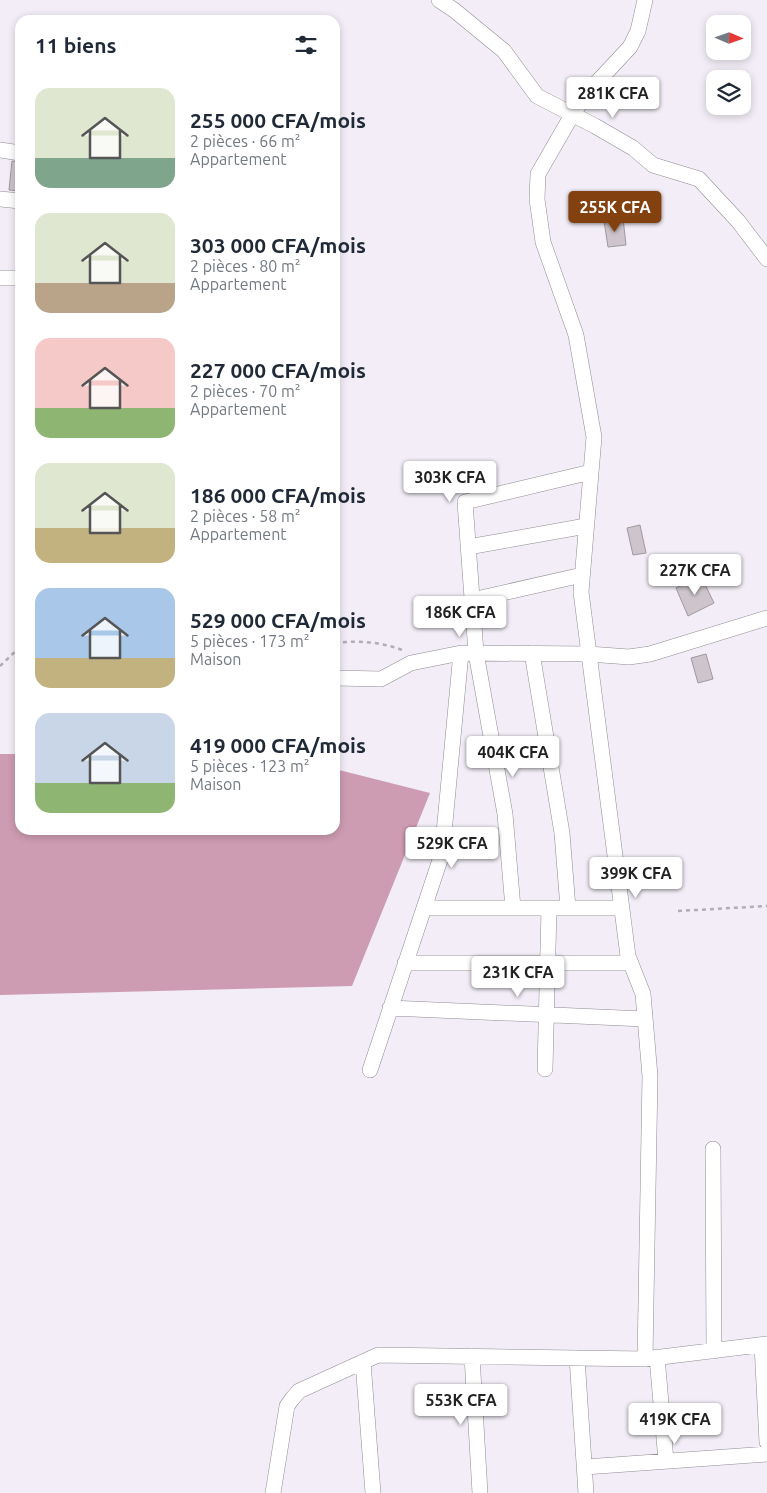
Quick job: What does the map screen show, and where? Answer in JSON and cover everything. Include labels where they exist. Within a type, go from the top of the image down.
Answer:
[{"type":"street","points":[[439,0],[504,51],[537,96],[634,148],[653,165],[699,178],[738,221],[767,259]]},
{"type":"street","points":[[644,0],[638,32],[630,47],[588,92],[572,115],[538,174],[537,199],[543,242],[576,335],[594,437],[581,592],[628,956],[643,994],[650,1076],[651,1358],[666,1461]]},
{"type":"street","points":[[0,150],[15,152]]},
{"type":"street","points":[[0,199],[15,200]]},
{"type":"street","points":[[0,278],[15,278]]},
{"type":"street","points":[[370,1070],[442,854],[468,653],[472,600],[465,502],[591,472]]},
{"type":"street","points":[[468,547],[586,526]]},
{"type":"street","points":[[472,600],[582,575]]},
{"type":"street","points":[[340,678],[382,679],[411,663],[468,653],[589,654],[629,657],[650,654],[767,618]]},
{"type":"street","points":[[468,653],[504,814],[513,908]]},
{"type":"street","points":[[532,653],[562,833],[568,908]]},
{"type":"street","points":[[424,908],[622,908]]},
{"type":"street","points":[[545,1070],[549,908]]},
{"type":"street","points":[[406,963],[630,963]]},
{"type":"street","points":[[390,1008],[645,1019]]},
{"type":"street","points":[[713,1149],[714,1351]]},
{"type":"street","points":[[273,1493],[287,1406],[292,1399],[300,1391],[378,1355],[651,1358],[764,1344],[767,1442]]},
{"type":"street","points":[[472,1356],[480,1493]]},
{"type":"street","points":[[576,1358],[586,1493]]},
{"type":"street","points":[[363,1362],[372,1493]]},
{"type":"street","points":[[584,1466],[767,1454]]},
{"type":"path","points":[[340,642],[353,640],[391,646],[429,660]]},
{"type":"path","points":[[0,666],[15,652]]},
{"type":"path","points":[[678,911],[767,906]]},
{"type":"shaded area","points":[[0,754],[15,754],[15,835],[340,835],[340,770],[430,793],[352,986],[0,995]]},
{"type":"building","points":[[12,161],[15,161],[15,191],[9,190]]},
{"type":"building","points":[[623,218],[626,245],[608,247],[604,221]]},
{"type":"building","points":[[640,525],[646,553],[633,555],[627,528]]},
{"type":"building","points":[[701,576],[714,603],[688,616],[676,588]]},
{"type":"building","points":[[706,654],[713,679],[698,683],[691,658]]}]
